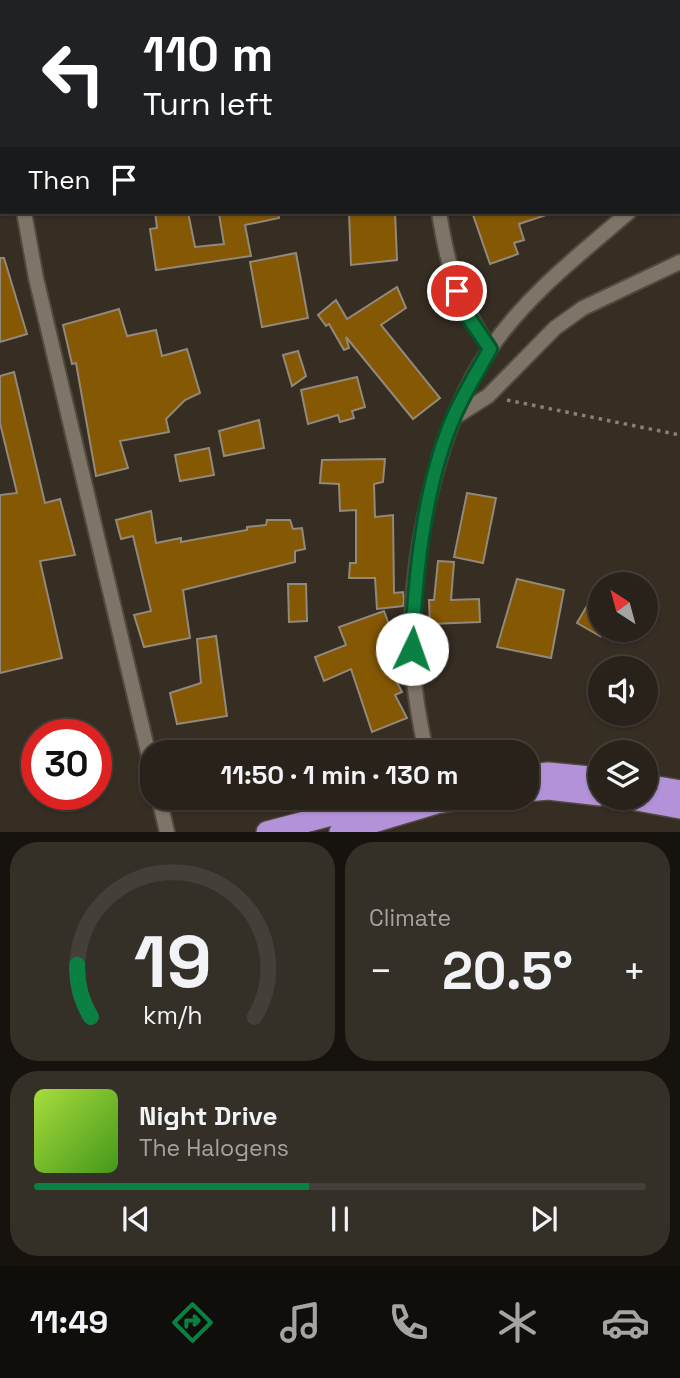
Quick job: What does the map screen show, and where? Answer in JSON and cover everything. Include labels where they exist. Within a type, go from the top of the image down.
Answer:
[{"type":"highway","points":[[539,774],[588,777]]},
{"type":"highway","points":[[658,787],[680,791]]},
{"type":"highway","points":[[539,790],[588,794]]},
{"type":"highway","points":[[658,804],[680,808]]},
{"type":"highway","points":[[267,832],[350,810]]},
{"type":"highway","points":[[355,830],[412,810]]},
{"type":"street","points":[[24,214],[36,278],[145,740]]},
{"type":"street","points":[[439,214],[446,255],[463,309],[490,349]]},
{"type":"street","points":[[424,740],[412,649],[416,563],[440,459],[454,417],[490,349],[553,277],[627,214]]},
{"type":"street","points":[[454,417],[488,396],[555,328],[583,308],[680,262]]},
{"type":"street","points":[[162,810],[167,832]]},
{"type":"path","points":[[488,396],[680,435]]},
{"type":"building","points":[[155,214],[188,214],[195,247],[224,244],[219,214],[278,214],[279,218],[245,225],[251,256],[156,270],[150,229],[157,228]]},
{"type":"building","points":[[349,214],[395,214],[397,260],[351,265]]},
{"type":"building","points":[[473,214],[546,214],[519,224],[524,240],[514,243],[518,254],[490,264]]},
{"type":"building","points":[[296,253],[308,318],[262,327],[250,262]]},
{"type":"building","points":[[0,258],[4,258],[27,334],[0,342]]},
{"type":"building","points":[[397,287],[406,308],[381,325],[440,398],[413,419],[346,337],[349,348],[344,350],[329,324],[326,326],[318,315],[336,300],[347,319]]},
{"type":"building","points":[[119,309],[127,336],[156,330],[162,356],[187,349],[200,393],[185,400],[166,419],[169,432],[120,441],[128,468],[96,476],[76,363],[72,364],[63,325]]},
{"type":"building","points":[[298,351],[306,376],[292,386],[283,355]]},
{"type":"building","points":[[14,372],[45,503],[60,499],[75,555],[40,561],[62,658],[0,673],[0,495],[17,493],[0,423],[0,376]]},
{"type":"building","points":[[357,377],[365,407],[352,411],[354,418],[340,422],[338,415],[308,424],[301,390]]},
{"type":"building","points":[[259,420],[264,448],[224,456],[219,431]]},
{"type":"building","points":[[209,448],[214,475],[180,481],[175,455]]},
{"type":"building","points":[[385,459],[383,482],[374,484],[375,517],[393,515],[394,593],[403,592],[404,600],[403,606],[377,609],[375,578],[349,578],[350,563],[356,563],[356,510],[340,511],[339,484],[320,483],[322,460]]},
{"type":"building","points":[[467,493],[496,498],[483,563],[454,557]]},
{"type":"building","points":[[151,511],[156,543],[181,538],[181,542],[247,530],[247,527],[266,525],[267,520],[290,520],[293,529],[302,528],[305,549],[295,551],[295,562],[183,590],[190,638],[144,647],[134,615],[151,611],[133,536],[121,539],[116,520]]},
{"type":"building","points":[[438,561],[454,562],[451,600],[479,599],[480,622],[430,624],[429,600],[434,600]]},
{"type":"building","points":[[517,579],[564,590],[551,658],[497,647]]},
{"type":"building","points":[[288,584],[306,584],[307,621],[289,622]]},
{"type":"building","points":[[588,604],[588,629],[577,623]]},
{"type":"building","points":[[384,611],[398,649],[383,655],[402,692],[395,695],[407,718],[372,732],[351,669],[324,681],[315,657],[346,645],[339,627]]},
{"type":"building","points":[[216,636],[227,716],[177,724],[170,693],[201,683],[197,639]]},
{"type":"route","points":[[412,649],[416,563],[440,459],[454,417],[490,349],[463,309],[457,291]]}]
